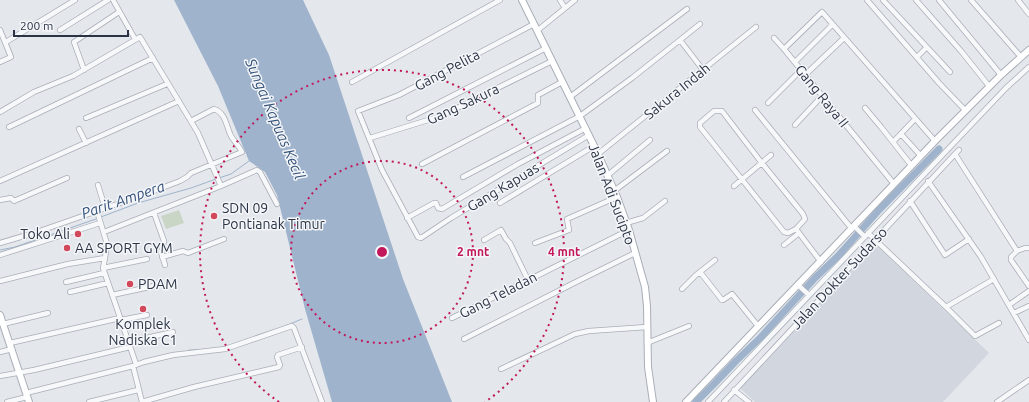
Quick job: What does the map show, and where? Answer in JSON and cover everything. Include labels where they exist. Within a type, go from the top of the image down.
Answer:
[{"type":"street","points":[[6,42],[75,0]]},
{"type":"street","points":[[60,30],[108,0]]},
{"type":"street","points":[[113,0],[135,39]]},
{"type":"street","points":[[352,82],[500,0]]},
{"type":"street","name":"Jalan Adi Sucipto","points":[[522,0],[608,175],[629,230],[645,287],[648,367],[653,402]]},
{"type":"street","points":[[560,0],[565,8]]},
{"type":"street","points":[[538,30],[574,0]]},
{"type":"street","points":[[867,0],[965,110]]},
{"type":"street","points":[[883,0],[926,48],[950,72]]},
{"type":"street","points":[[916,0],[961,50],[989,86]]},
{"type":"street","points":[[939,0],[1001,75]]},
{"type":"street","points":[[971,0],[1021,57]]},
{"type":"street","points":[[1018,0],[1029,14]]},
{"type":"street","points":[[570,97],[687,9]]},
{"type":"street","points":[[84,70],[74,42],[119,12]]},
{"type":"street","points":[[784,49],[822,12],[935,141]]},
{"type":"street","name":"Gang Pelita","points":[[370,138],[358,111],[405,92],[534,24]]},
{"type":"street","points":[[462,177],[580,116],[632,78],[700,24]]},
{"type":"street","points":[[795,62],[832,25]]},
{"type":"street","name":"Sakura Indah","points":[[598,154],[756,27]]},
{"type":"street","points":[[0,30],[11,57],[0,62]]},
{"type":"street","points":[[0,112],[23,98],[84,70],[111,55],[135,39],[141,38],[191,121],[203,144],[220,184]]},
{"type":"street","name":"Gang Raya II","points":[[774,38],[894,184]]},
{"type":"street","points":[[804,75],[844,38]]},
{"type":"street","points":[[680,40],[703,70]]},
{"type":"street","points":[[409,118],[546,48]]},
{"type":"street","points":[[917,57],[926,48]]},
{"type":"street","points":[[686,402],[758,326],[855,228],[894,184],[965,110],[1029,50]]},
{"type":"street","points":[[9,127],[153,58]]},
{"type":"street","name":"Gang Sakura","points":[[370,138],[442,116],[552,60]]},
{"type":"street","points":[[708,402],[865,235],[889,212],[1006,88],[1029,67]]},
{"type":"street","points":[[768,103],[801,70]]},
{"type":"street","points":[[422,164],[538,103],[538,95],[562,82]]},
{"type":"street","points":[[86,118],[168,84]]},
{"type":"street","points":[[795,125],[822,96]]},
{"type":"street","points":[[0,181],[179,101]]},
{"type":"street","points":[[864,108],[911,166]]},
{"type":"street","points":[[0,243],[98,213],[105,208],[180,181],[187,177],[190,173],[242,152],[237,142],[232,137],[223,115],[217,110],[214,109],[191,121]]},
{"type":"street","points":[[755,110],[855,228],[874,239],[946,306],[975,336],[999,323]]},
{"type":"street","points":[[714,111],[722,111],[762,162],[803,214],[805,219],[796,229],[788,233],[784,232],[742,180],[700,127],[700,123],[714,111]]},
{"type":"street","points":[[893,142],[915,119]]},
{"type":"street","points":[[370,138],[382,170],[407,218],[434,203],[438,208],[442,208],[518,164],[586,128]]},
{"type":"street","points":[[79,129],[86,143]]},
{"type":"street","points":[[901,134],[921,156]]},
{"type":"street","name":"Gang Kapuas","points":[[407,218],[420,238],[589,135]]},
{"type":"street","points":[[608,175],[650,140]]},
{"type":"street","points":[[500,203],[594,146]]},
{"type":"street","name":"Jalan Dokter Sudarso","points":[[724,402],[928,181],[959,150]]},
{"type":"street","points":[[535,243],[569,230],[567,219],[615,194],[667,151]]},
{"type":"street","points":[[955,154],[1017,252]]},
{"type":"street","points":[[734,186],[771,155]]},
{"type":"street","points":[[104,232],[220,184],[258,171],[277,204]]},
{"type":"street","points":[[0,200],[11,198],[15,201],[67,178]]},
{"type":"street","points":[[928,181],[969,239],[994,278],[1029,340]]},
{"type":"street","points":[[98,185],[105,208]]},
{"type":"street","points":[[626,223],[643,218],[665,201]]},
{"type":"street","points":[[910,201],[945,255],[969,239]]},
{"type":"street","points":[[154,212],[164,241],[161,250],[165,265]]},
{"type":"street","points":[[889,212],[895,217]]},
{"type":"street","points":[[98,213],[108,248],[105,258],[104,271],[129,344],[138,390],[142,402],[194,387],[279,367],[278,355],[302,347]]},
{"type":"street","points":[[882,218],[888,224]]},
{"type":"street","points":[[0,255],[100,222]]},
{"type":"street","points":[[796,229],[821,262]]},
{"type":"street","points":[[484,240],[501,230],[510,243],[528,280]]},
{"type":"street","name":"Gang Teladan","points":[[452,318],[629,230]]},
{"type":"street","points":[[784,245],[799,233]]},
{"type":"street","points":[[162,257],[183,251],[188,253],[224,239]]},
{"type":"street","points":[[854,248],[860,255]]},
{"type":"street","points":[[1029,248],[1025,248],[1011,257],[1011,260],[1029,286]]},
{"type":"street","points":[[464,339],[635,253]]},
{"type":"street","points":[[0,281],[54,267],[105,258]]},
{"type":"street","points":[[66,282],[147,259]]},
{"type":"street","points":[[682,289],[715,260]]},
{"type":"street","points":[[700,272],[722,300],[732,294],[758,326]]},
{"type":"street","points":[[946,306],[994,278]]},
{"type":"street","points":[[70,292],[108,283]]},
{"type":"street","points":[[798,285],[809,295]]},
{"type":"street","points":[[112,295],[154,286]]},
{"type":"street","points":[[1009,305],[1029,292]]},
{"type":"street","points":[[1014,313],[1029,306]]},
{"type":"street","points":[[2,323],[48,313]]},
{"type":"street","points":[[0,315],[27,397]]},
{"type":"street","points":[[0,352],[11,346],[120,319],[147,315]]},
{"type":"street","points":[[7,402],[173,355],[225,349],[292,326],[302,347],[322,402]]},
{"type":"street","points":[[648,343],[689,326]]},
{"type":"street","points":[[501,369],[575,334],[590,331],[647,327]]},
{"type":"street","points":[[0,376],[173,332]]},
{"type":"street","points":[[997,402],[1029,380]]},
{"type":"street","points":[[89,402],[138,390]]},
{"type":"street","points":[[734,390],[748,402]]},
{"type":"shaded area","points":[[874,243],[989,353],[943,402],[755,402],[739,387]]},
{"type":"green space","points":[[179,210],[184,223],[166,229],[161,216]]},
{"type":"water","name":"Sungai Kapuas Kecil","points":[[174,0],[303,0],[329,55],[403,279],[452,402],[332,402],[305,309],[277,195],[265,172],[249,161],[218,86]]},
{"type":"waterway","points":[[696,402],[759,339],[815,278],[838,256],[879,210],[939,149]]},
{"type":"waterway","name":"Parit Ampera","points":[[219,178],[231,174],[249,161]]},
{"type":"waterway","name":"Parit Ampera","points":[[101,217],[138,203],[191,188],[216,179]]},
{"type":"waterway","name":"Parit Ampera","points":[[0,250],[15,247],[96,219]]},
{"type":"waterway","points":[[280,328],[302,319]]},
{"type":"waterway","points":[[189,350],[199,350]]},
{"type":"place","name":"SDN 09 Pontianak Timur","points":[[214,216]]},
{"type":"place","name":"Toko Ali","points":[[78,234]]},
{"type":"place","name":"AA SPORT GYM","points":[[67,248]]},
{"type":"place","name":"PDAM","points":[[130,284]]},
{"type":"place","name":"Komplek Nadiska C1","points":[[143,309]]}]
